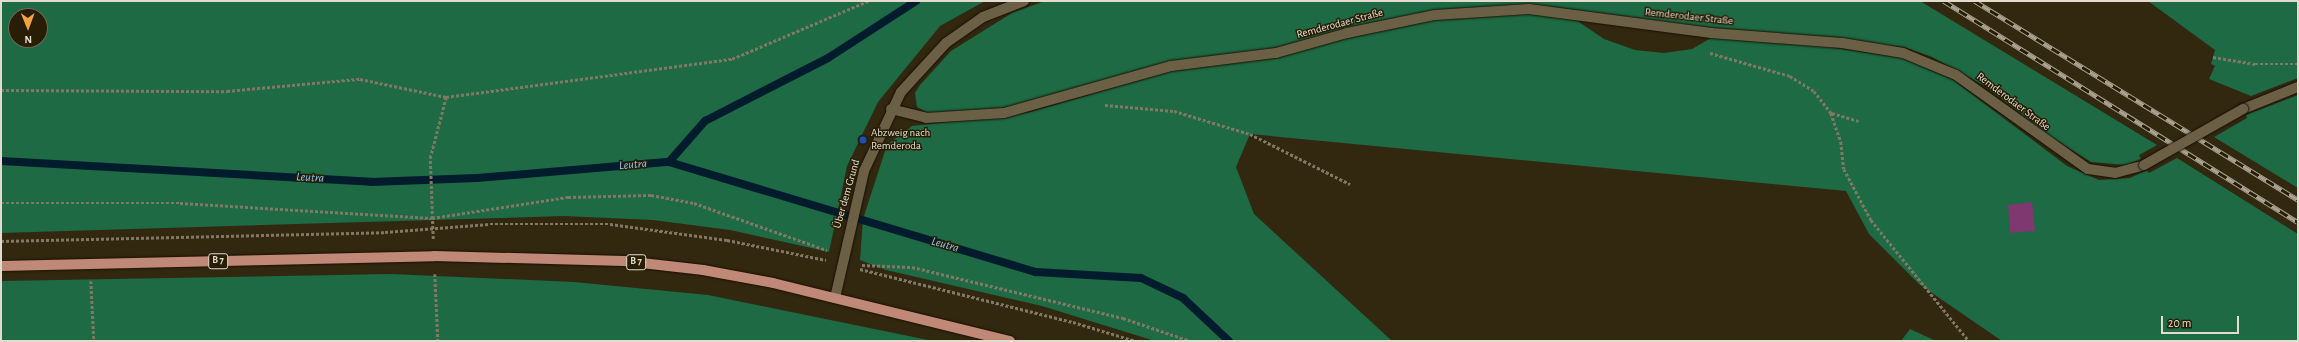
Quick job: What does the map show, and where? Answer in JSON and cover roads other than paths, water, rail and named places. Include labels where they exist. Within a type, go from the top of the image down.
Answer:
[{"type":"main road","name":"B 7","points":[[1,266],[434,256],[624,261],[703,270],[835,298],[1010,341]]},
{"type":"street","name":"Über dem Grund","points":[[835,298],[847,236],[864,171],[891,109],[910,82],[946,43],[983,17],[1024,1]]},
{"type":"street","name":"Remderodaer Straße","points":[[891,109],[926,118],[1004,112],[1171,66],[1276,53],[1361,30],[1435,15],[1529,9],[1711,33],[1842,43],[1903,53],[1956,75],[2088,169],[2115,173],[2144,165],[2243,109],[2298,87]]},
{"type":"waterway","points":[[669,162],[705,121],[828,58],[916,1]]},
{"type":"waterway","name":"Leutra","points":[[1,161],[371,182],[477,178],[669,162],[1036,272],[1141,278],[1183,298],[1229,341]]},
{"type":"railway","points":[[1944,1],[2298,222]]},
{"type":"railway","points":[[1975,1],[2298,200]]},
{"type":"place","name":"Abzweig nach Remderoda","points":[[863,140]]}]
